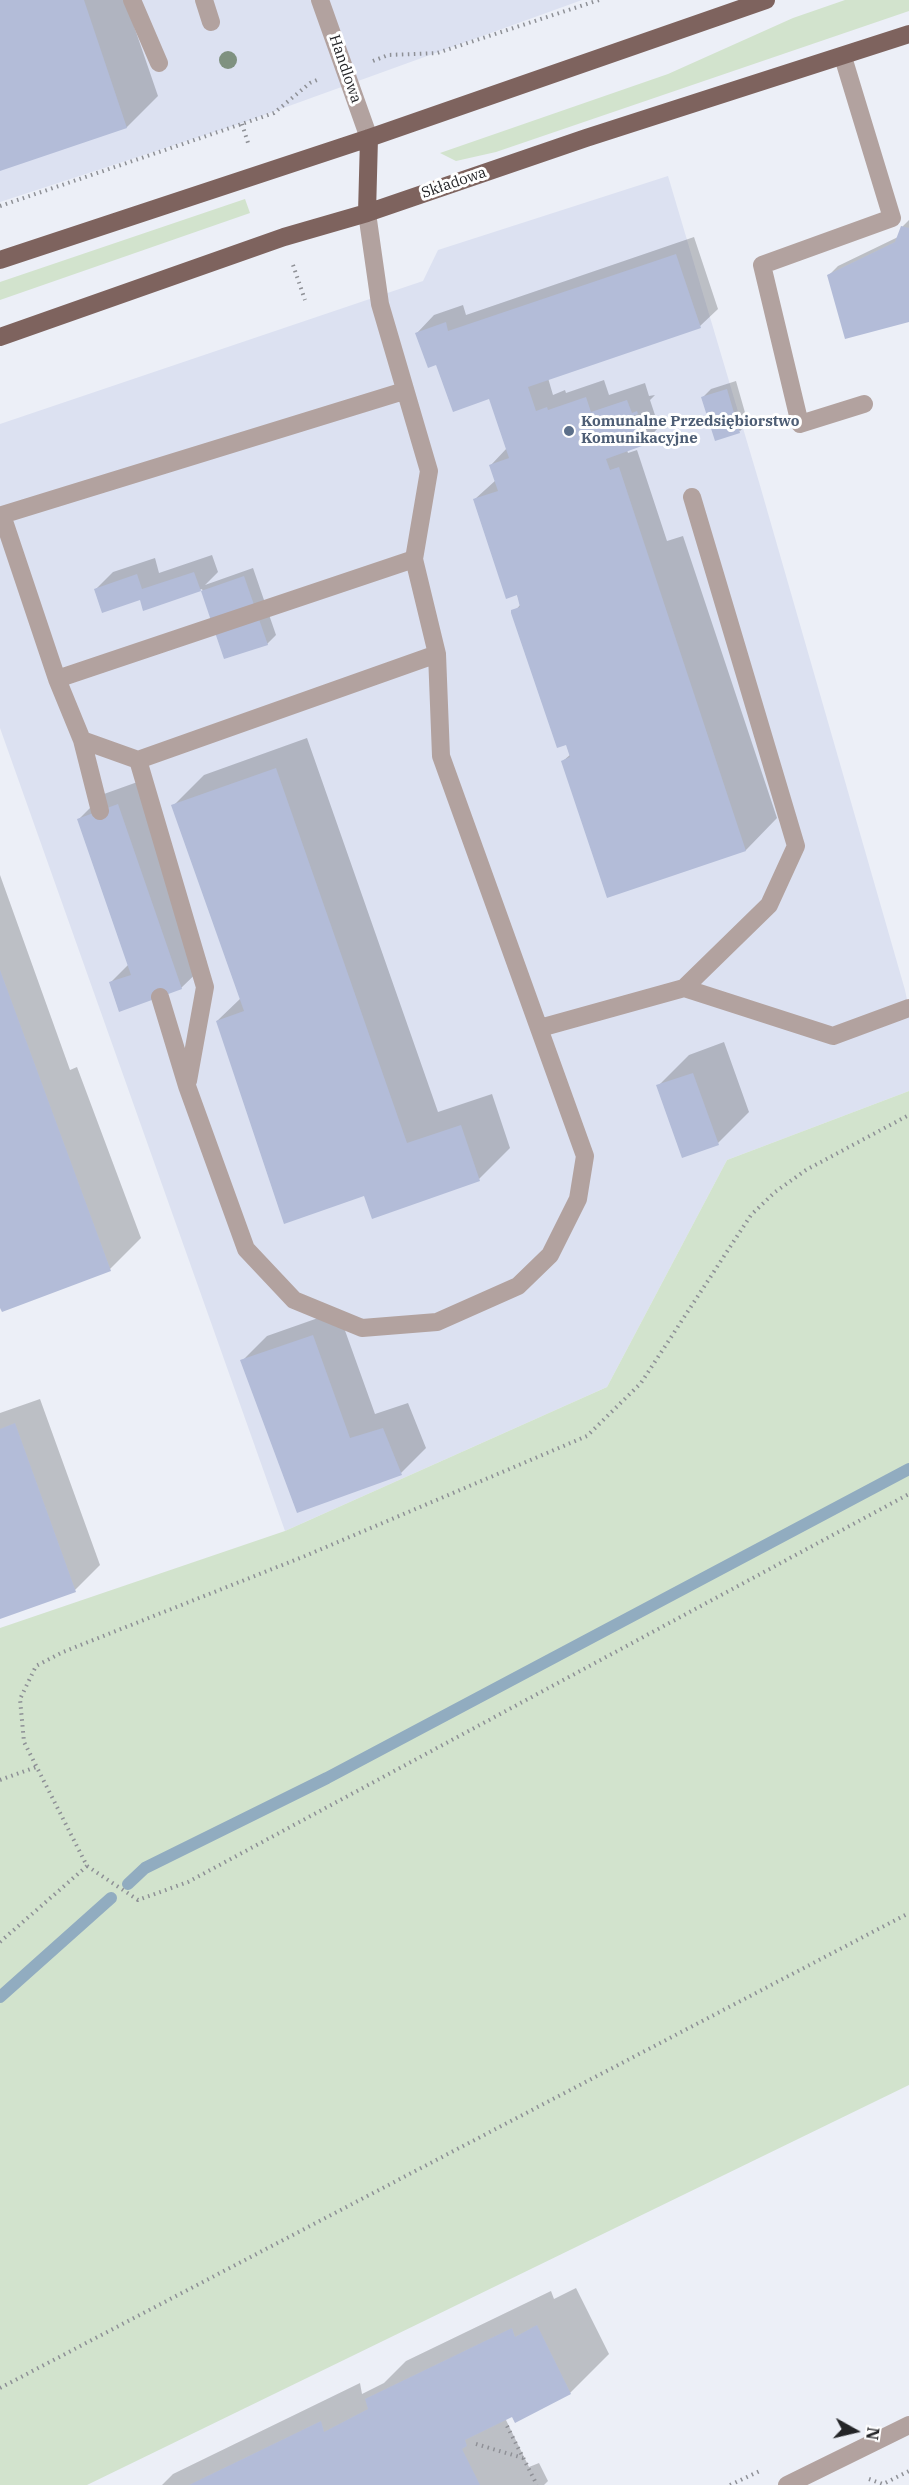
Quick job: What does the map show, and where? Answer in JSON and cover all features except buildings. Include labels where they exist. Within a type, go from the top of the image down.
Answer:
[{"type":"main road","points":[[0,260],[369,138],[766,0]]},
{"type":"main road","name":"Składowa","points":[[0,337],[284,237],[367,213],[586,138],[909,34]]},
{"type":"main road","points":[[367,213],[369,138]]},
{"type":"street","points":[[132,0],[159,63]]},
{"type":"street","points":[[204,0],[211,22]]},
{"type":"street","name":"Handlowa","points":[[321,0],[369,138]]},
{"type":"street","points":[[843,57],[892,218],[762,265],[800,424],[864,404]]},
{"type":"street","points":[[160,997],[187,1086],[246,1249],[294,1300],[362,1328],[437,1322],[518,1286],[550,1256],[579,1199],[585,1156],[441,756],[437,654],[414,559],[429,471],[380,304],[367,213]]},
{"type":"street","points":[[100,811],[82,740],[57,679],[1,512],[404,391]]},
{"type":"street","points":[[540,1028],[684,988],[769,905],[796,846],[692,497]]},
{"type":"street","points":[[57,679],[414,559]]},
{"type":"street","points":[[82,740],[138,760],[437,654]]},
{"type":"street","points":[[138,760],[206,987],[187,1086]]},
{"type":"street","points":[[684,988],[833,1036],[909,1008]]},
{"type":"street","points":[[787,2485],[909,2425]]},
{"type":"path","points":[[0,206],[274,112],[310,83],[388,55],[437,53],[599,0]]},
{"type":"path","points":[[909,1115],[806,1170],[775,1192],[759,1207],[751,1215],[641,1383],[587,1436],[305,1556],[63,1652],[36,1666],[20,1699],[24,1742],[87,1866],[138,1900],[188,1882],[909,1494]]},
{"type":"path","points":[[0,1780],[36,1767]]},
{"type":"path","points":[[0,1942],[87,1866]]},
{"type":"path","points":[[0,2388],[909,1913]]},
{"type":"path","points":[[507,2426],[537,2485]]},
{"type":"path","points":[[476,2444],[523,2458]]},
{"type":"path","points":[[866,2478],[883,2484],[909,2471]]},
{"type":"shaded area","points":[[0,0],[582,0],[242,123],[0,202]]},
{"type":"shaded area","points":[[668,176],[759,482],[905,990],[909,1009],[909,1091],[727,1160],[607,1387],[285,1531],[0,728],[0,424],[423,281],[438,250]]},
{"type":"green space","points":[[845,0],[909,0],[909,11],[496,152],[456,161],[440,153],[668,74],[793,18]]},
{"type":"green space","points":[[245,199],[250,213],[0,300],[0,282]]},
{"type":"green space","points":[[909,1091],[909,2085],[87,2485],[0,2485],[0,1628],[285,1531],[607,1387],[727,1160]]},
{"type":"waterway","points":[[128,1884],[145,1868],[327,1778],[909,1469]]},
{"type":"waterway","points":[[0,1997],[111,1898]]},
{"type":"place","name":"Komunalne Przedsiębiorstwo Komunikacyjne","points":[[569,431]]}]
